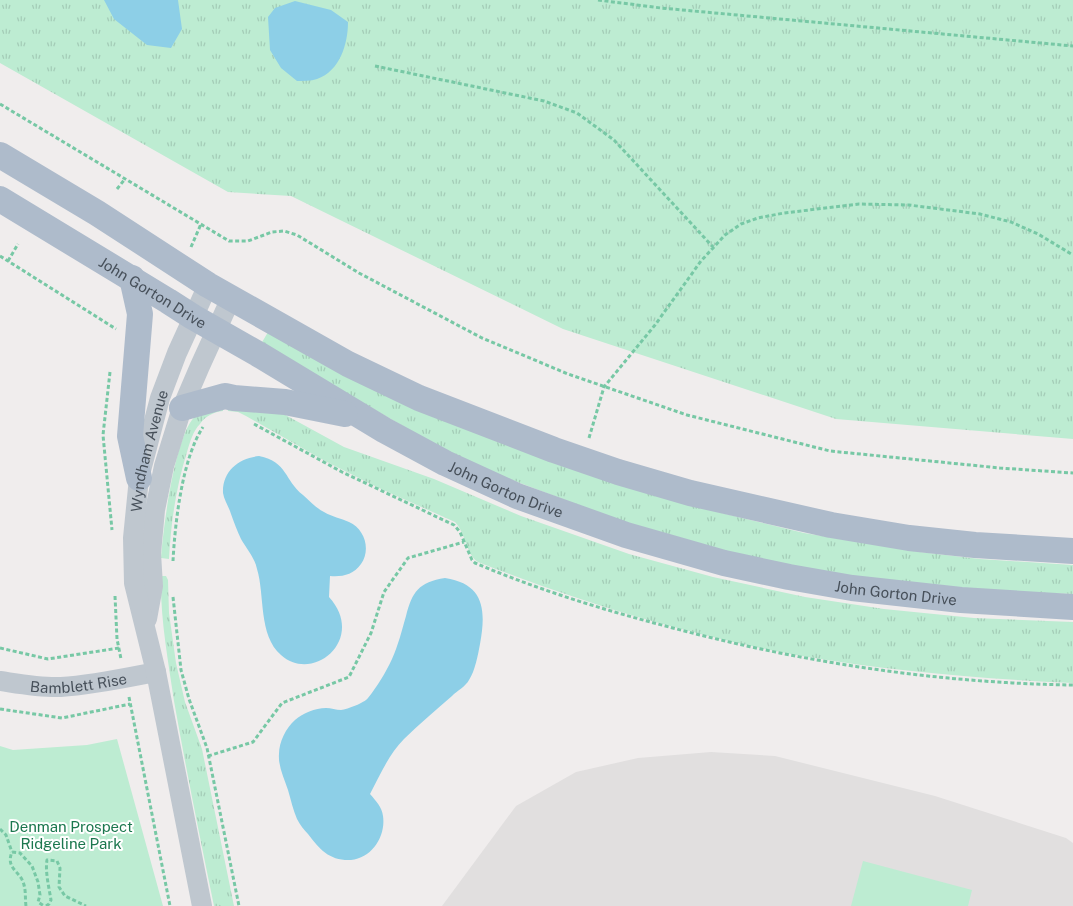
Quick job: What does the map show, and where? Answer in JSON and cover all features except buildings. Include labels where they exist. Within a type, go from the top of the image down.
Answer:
[{"type":"main road","points":[[0,155],[208,285],[348,364],[419,398],[582,460],[690,493],[831,525],[909,538],[1073,551]]},
{"type":"main road","name":"John Gorton Drive","points":[[0,199],[132,278],[215,331],[258,354],[363,418],[445,463],[517,496],[626,535],[724,563],[789,578],[852,588],[961,600],[1073,606]]},
{"type":"main road","points":[[132,278],[140,314],[130,436],[139,478]]},
{"type":"main road","points":[[182,408],[225,396],[285,402],[363,418]]},
{"type":"street","name":"Wyndham Avenue","points":[[202,906],[156,672],[134,583],[133,538],[139,478],[160,398],[177,352],[208,285]]},
{"type":"street","name":"Wyndham Avenue","points":[[146,626],[153,586],[151,553],[155,510],[164,466],[182,408],[231,298]]},
{"type":"street","name":"Bamblett Rise","points":[[0,681],[40,687],[60,687],[100,683],[156,672]]},
{"type":"path","points":[[598,0],[661,8],[1073,46]]},
{"type":"path","points":[[375,66],[544,101],[577,112],[614,140],[713,247]]},
{"type":"path","points":[[0,104],[228,240],[248,241],[272,232],[284,231],[297,235],[359,273],[482,338],[604,387],[686,415],[830,451],[1000,468],[1073,473]]},
{"type":"path","points":[[117,189],[125,179]]},
{"type":"path","points":[[582,460],[604,387],[655,325],[701,261],[725,235],[742,224],[758,218],[784,213],[859,204],[909,205],[980,214],[1011,222],[1038,234],[1073,255]]},
{"type":"path","points":[[8,261],[18,244]]},
{"type":"path","points":[[0,256],[115,329]]},
{"type":"path","points":[[251,422],[347,475],[451,524],[458,530],[473,562],[616,613],[731,644],[798,658],[925,675],[1027,684],[1073,685]]},
{"type":"path","points":[[173,566],[177,521],[184,481],[196,441],[206,423]]},
{"type":"path","points":[[208,756],[253,742],[282,703],[348,677],[371,633],[384,592],[408,558],[464,542]]},
{"type":"path","points":[[172,592],[176,635],[182,670],[189,698],[204,739],[239,906]]},
{"type":"path","points":[[0,648],[48,659],[119,648]]},
{"type":"path","points":[[0,709],[62,718],[130,704],[170,906]]},
{"type":"path","points":[[0,829],[6,835],[12,852],[10,864],[24,883],[26,906]]},
{"type":"path","points":[[12,852],[20,853],[32,866],[38,882],[40,895],[38,902],[45,906],[51,900],[49,877],[46,868],[48,860],[56,861],[60,868],[59,887],[65,896],[86,906]]},
{"type":"shaded area","points":[[711,752],[775,756],[935,796],[1066,838],[1073,843],[1073,906],[442,906],[516,806],[576,772],[638,758]]},
{"type":"green space","points":[[0,0],[1073,0],[1073,439],[836,419],[563,329],[291,196],[228,192],[0,63]]},
{"type":"green space","points":[[268,332],[685,504],[804,533],[920,552],[980,559],[1073,565],[1073,594],[993,591],[856,577],[750,558],[634,526],[467,463],[261,344]]},
{"type":"green space","points":[[223,407],[223,411],[213,413],[204,419],[192,437],[177,491],[169,559],[161,558],[164,526],[176,459],[182,440],[189,424],[197,415]]},
{"type":"green space","points":[[227,407],[280,412],[344,447],[434,479],[521,516],[629,554],[713,577],[805,597],[884,609],[974,618],[1073,622],[1073,683],[937,674],[802,656],[719,639],[637,617],[557,591],[478,562],[470,554],[455,522],[379,488],[325,461],[246,416],[238,412],[228,411]]},
{"type":"green space","points":[[161,576],[166,576],[168,580],[169,613],[176,663],[185,702],[202,749],[234,906],[214,906],[174,701],[163,623]]},
{"type":"green space","name":"Denman Prospect Ridgeline Park","points":[[117,739],[163,906],[0,906],[0,746],[13,750],[87,745]]},
{"type":"green space","points":[[863,861],[972,890],[968,906],[851,906]]},
{"type":"water","points":[[104,0],[178,0],[182,29],[171,48],[147,45],[114,19]]},
{"type":"water","points":[[295,1],[331,10],[348,22],[348,30],[341,56],[332,70],[315,80],[297,81],[281,68],[270,50],[268,17],[275,8]]},
{"type":"water","points":[[259,456],[281,467],[297,489],[318,508],[327,514],[355,525],[365,540],[366,553],[358,568],[347,574],[330,576],[329,597],[339,613],[342,628],[339,641],[331,653],[320,660],[307,664],[294,663],[281,655],[269,637],[265,626],[256,565],[240,536],[223,493],[225,478],[233,467],[252,457]]},
{"type":"water","points":[[445,578],[468,586],[480,601],[483,621],[482,632],[473,672],[466,684],[404,739],[385,765],[370,794],[380,807],[383,816],[382,831],[376,845],[359,858],[351,860],[337,859],[317,845],[297,819],[279,763],[279,749],[282,740],[292,723],[305,713],[322,708],[344,709],[366,700],[375,689],[392,659],[414,594],[423,585]]}]
